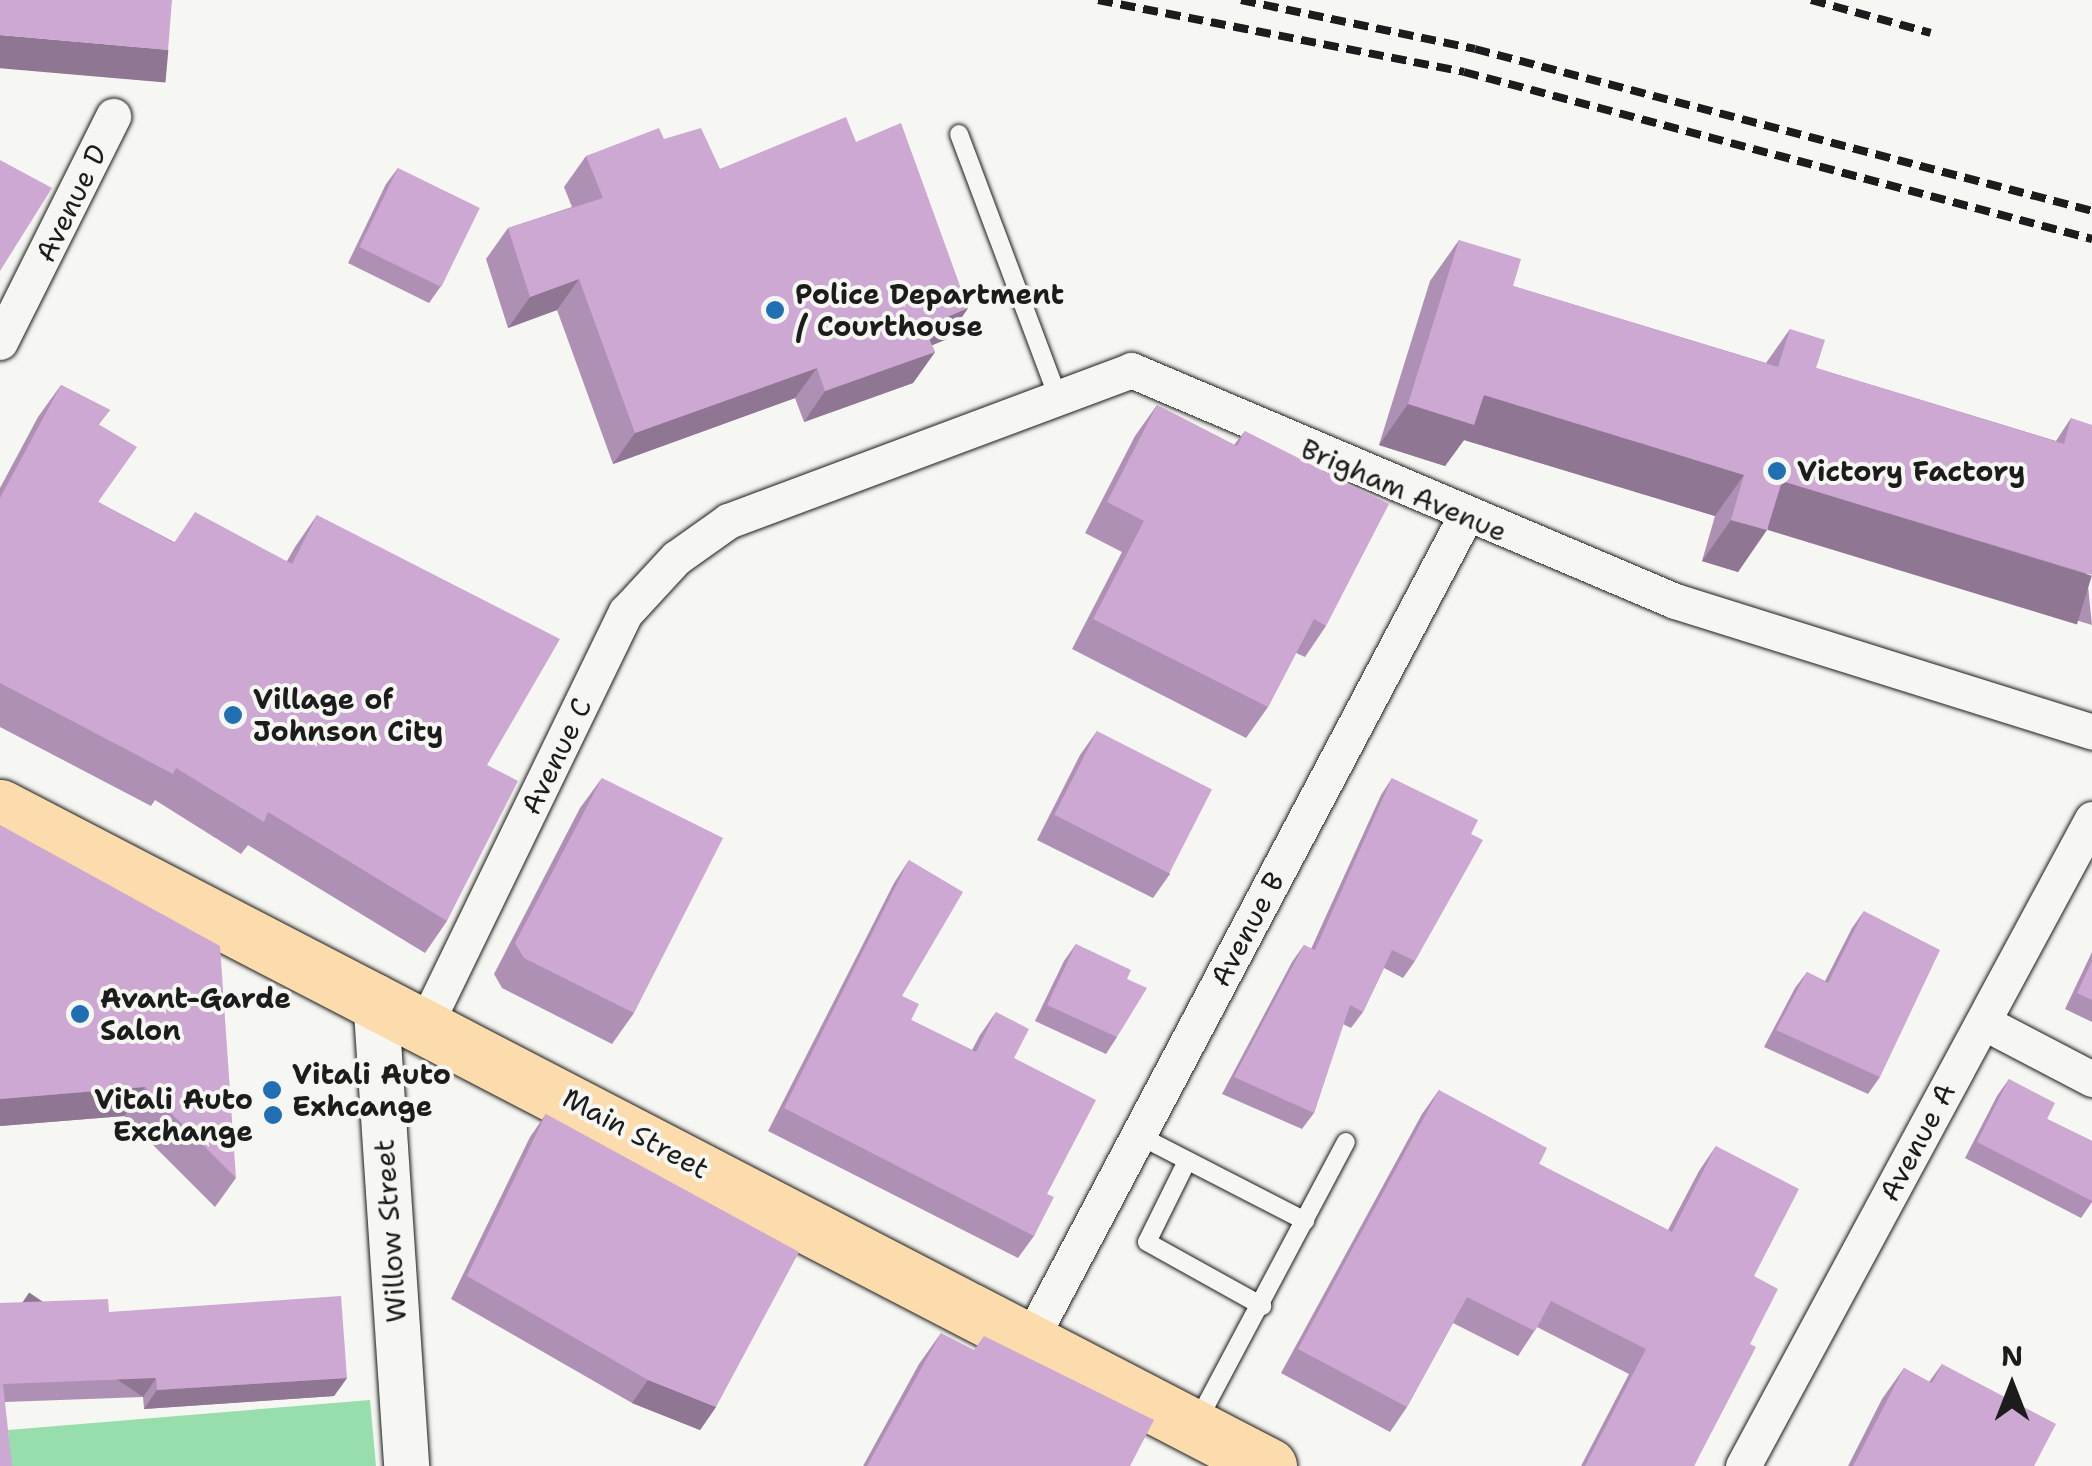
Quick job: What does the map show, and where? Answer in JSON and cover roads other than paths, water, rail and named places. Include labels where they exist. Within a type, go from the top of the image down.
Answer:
[{"type":"main road","name":"Main Street","points":[[0,807],[426,1023],[1269,1466]]},
{"type":"street","name":"Avenue D","points":[[0,342],[113,116]]},
{"type":"street","name":"Brigham Avenue","points":[[728,522],[1131,370],[1464,518],[1675,601],[2092,732]]},
{"type":"street","name":"Avenue B","points":[[1030,1340],[1464,518]]},
{"type":"street","name":"Avenue C","points":[[426,1023],[626,612],[676,558],[728,522]]},
{"type":"street","name":"Avenue A","points":[[1742,1466],[2092,819]]},
{"type":"street","name":"Willow Street","points":[[374,996],[406,1466]]},
{"type":"street","points":[[1982,1022],[2092,1079]]},
{"type":"lane","points":[[959,134],[1057,395]]},
{"type":"lane","points":[[1138,1134],[1305,1221]]},
{"type":"lane","points":[[1194,1426],[1262,1306],[1346,1142]]},
{"type":"lane","points":[[1188,1161],[1146,1242],[1262,1306]]},
{"type":"railway","points":[[1098,0],[1464,72],[2092,239]]},
{"type":"railway","points":[[1241,0],[1475,49],[2092,211]]},
{"type":"railway","points":[[1811,0],[1931,33]]},
{"type":"place","name":"Police Department / Courthouse","points":[[775,310]]},
{"type":"place","name":"Victory Factory","points":[[1777,471]]},
{"type":"place","name":"Village of Johnson City","points":[[233,715]]},
{"type":"place","name":"Avant-Garde Salon","points":[[80,1014]]},
{"type":"place","name":"Vitali Auto Exhcange","points":[[272,1090]]},
{"type":"place","name":"Vitali Auto Exchange","points":[[273,1115]]}]
